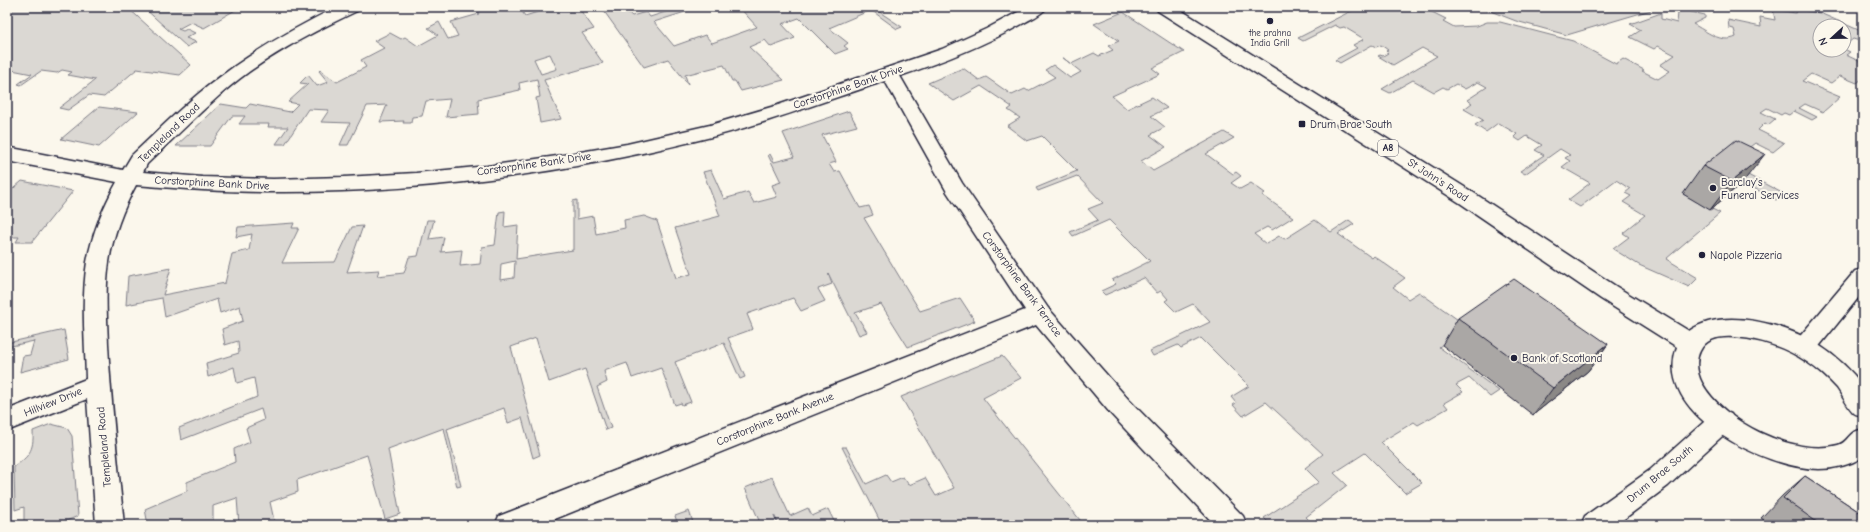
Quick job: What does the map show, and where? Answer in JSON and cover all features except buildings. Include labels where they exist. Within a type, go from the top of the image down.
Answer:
[{"type":"street","name":"Templeland Road","points":[[110,525],[98,384],[95,298],[98,262],[114,206],[139,160],[214,90],[256,58],[305,29],[351,7]]},
{"type":"street","name":"Corstorphine Bank Drive","points":[[7,154],[129,178],[206,184],[278,186],[418,180],[528,166],[602,154],[696,135],[807,102],[962,47],[1010,24],[1039,7]]},
{"type":"street","name":"St John's Road","points":[[1164,7],[1448,186],[1609,293],[1690,343]]},
{"type":"street","name":"Corstorphine Bank Terrace","points":[[890,73],[954,187],[1040,314],[1120,407],[1233,525]]},
{"type":"street","points":[[1804,348],[1863,277]]},
{"type":"street","name":"Corstorphine Bank Avenue","points":[[509,525],[1040,314]]},
{"type":"street","points":[[1862,445],[1847,454],[1836,457],[1809,458],[1787,454],[1764,446],[1742,435],[1722,421],[1704,404],[1691,387],[1685,371],[1685,356],[1690,343],[1704,333],[1724,328],[1749,329],[1776,336],[1804,348],[1823,360],[1854,390],[1863,406]]},
{"type":"street","name":"Hillview Drive","points":[[7,421],[98,384]]},
{"type":"street","name":"Drum Brae South","points":[[1595,525],[1659,478],[1722,421]]},
{"type":"shaded area","points":[[7,7],[127,7],[191,65],[180,75],[137,69],[104,97],[89,95],[68,110],[59,108],[95,80],[68,75],[72,72],[62,70],[57,73],[41,71],[21,85],[18,84],[32,74],[7,69]]},
{"type":"shaded area","points":[[143,7],[233,7],[237,9],[204,28],[191,22],[178,29],[183,31],[187,29],[195,33],[186,38],[196,42],[187,47]]},
{"type":"shaded area","points":[[475,7],[519,7],[525,16],[547,9],[546,7],[578,7],[594,29],[582,33],[603,63],[544,80],[561,119],[540,123],[536,98],[540,97],[537,79],[519,83],[520,90],[478,99],[479,114],[446,117],[450,99],[426,101],[422,116],[412,117],[411,123],[403,123],[404,121],[380,122],[387,105],[367,106],[348,145],[340,145],[350,123],[321,122],[329,110],[308,109],[285,144],[276,144],[288,127],[268,127],[269,124],[239,124],[245,116],[232,116],[210,146],[176,146],[221,104],[246,108],[250,104],[290,112],[298,104],[288,102],[308,84],[300,83],[308,75],[317,86],[328,82],[319,71],[320,70],[337,82],[366,67],[361,60],[384,48],[374,41],[390,33],[401,39],[405,37],[418,46],[438,35],[428,28],[439,22],[448,39],[458,36],[451,22],[479,14]],"holes":[[[550,54],[557,69],[541,74],[534,59]]]},
{"type":"shaded area","points":[[601,7],[622,7],[632,16],[646,12],[650,17],[681,7],[685,12],[654,22],[674,46],[705,35],[712,43],[757,27],[739,7],[872,7],[902,27],[897,29],[871,10],[829,28],[848,43],[844,46],[848,49],[835,54],[799,18],[782,24],[795,38],[771,47],[765,40],[749,47],[784,80],[741,91],[735,81],[732,81],[724,65],[685,75],[688,84],[668,59],[644,67]]},
{"type":"shaded area","points":[[1359,7],[1422,7],[1446,19],[1443,21],[1454,27],[1477,26],[1487,22],[1500,22],[1573,41],[1616,64],[1623,59],[1658,79],[1670,71],[1660,65],[1675,55],[1658,46],[1654,49],[1630,37],[1641,30],[1630,24],[1661,13],[1661,19],[1677,23],[1678,13],[1675,12],[1674,8],[1705,15],[1705,18],[1693,24],[1714,36],[1730,39],[1736,37],[1734,29],[1729,28],[1728,20],[1761,27],[1760,17],[1775,20],[1773,9],[1795,13],[1797,12],[1796,9],[1820,13],[1831,18],[1812,18],[1812,58],[1852,58],[1863,63],[1863,78],[1857,83],[1840,76],[1831,83],[1811,74],[1802,81],[1840,97],[1823,112],[1805,104],[1799,108],[1817,117],[1812,120],[1794,111],[1789,115],[1784,113],[1781,115],[1767,108],[1761,112],[1775,119],[1768,125],[1765,123],[1758,130],[1784,143],[1773,152],[1755,143],[1742,153],[1760,162],[1746,174],[1784,194],[1776,200],[1716,168],[1683,194],[1720,213],[1666,259],[1698,278],[1689,287],[1639,265],[1613,249],[1629,237],[1623,233],[1645,215],[1623,202],[1631,196],[1625,193],[1630,189],[1616,180],[1580,207],[1568,200],[1590,183],[1562,167],[1570,161],[1565,158],[1570,155],[1560,149],[1525,174],[1520,171],[1544,155],[1535,150],[1542,145],[1527,136],[1520,141],[1514,137],[1517,134],[1498,123],[1486,132],[1475,125],[1483,120],[1464,109],[1472,103],[1467,100],[1487,87],[1478,82],[1465,89],[1456,84],[1447,89],[1443,87],[1434,92],[1413,80],[1390,93],[1382,89],[1437,56],[1422,48],[1393,65],[1378,56],[1383,56],[1388,53],[1386,51],[1388,50],[1381,45],[1376,47],[1372,45],[1340,63],[1335,60],[1357,48],[1353,45],[1364,39],[1344,27],[1340,28],[1335,25],[1303,41],[1298,38]]},
{"type":"shaded area","points":[[1480,7],[1651,7],[1651,10],[1567,35],[1516,21]]},
{"type":"shaded area","points":[[1123,12],[1184,52],[1152,68],[1160,74],[1112,96],[1127,109],[1152,97],[1167,108],[1151,116],[1165,127],[1150,135],[1166,147],[1141,161],[1153,171],[1224,132],[1234,138],[1206,154],[1233,174],[1236,172],[1241,176],[1231,183],[1240,189],[1251,183],[1265,193],[1262,195],[1293,217],[1272,230],[1267,227],[1254,234],[1266,244],[1279,236],[1285,239],[1315,220],[1331,232],[1349,220],[1354,224],[1338,234],[1372,258],[1374,256],[1405,278],[1393,287],[1408,299],[1419,292],[1461,322],[1496,304],[1439,347],[1499,391],[1490,397],[1469,378],[1456,385],[1463,392],[1444,403],[1448,408],[1418,425],[1414,422],[1381,442],[1422,483],[1405,493],[1365,453],[1334,473],[1347,485],[1306,517],[1314,525],[1271,525],[1264,518],[1319,482],[1305,468],[1323,454],[1266,402],[1243,416],[1233,405],[1236,403],[1231,397],[1249,386],[1201,338],[1181,348],[1178,345],[1153,356],[1150,351],[1210,322],[1193,304],[1176,312],[1165,301],[1168,299],[1161,291],[1157,293],[1144,278],[1105,295],[1101,291],[1116,284],[1112,280],[1150,261],[1109,220],[1073,236],[1070,232],[1098,220],[1088,209],[1103,203],[1077,176],[1038,191],[1036,188],[1077,171],[1042,136],[1027,141],[1007,126],[1020,118],[1008,110],[1012,107],[981,86],[954,101],[928,83],[963,68],[979,80],[986,77],[1012,95],[1025,89],[1028,91],[1055,77],[1045,70],[1053,65],[1070,78],[1081,72],[1062,57],[1071,64],[1094,53],[1099,56],[1113,50],[1108,46],[1119,41],[1094,24]]},
{"type":"shaded area","points":[[1852,27],[1863,32],[1863,42],[1852,40]]},
{"type":"shaded area","points":[[99,107],[138,112],[99,147],[61,139]]},
{"type":"shaded area","points":[[849,111],[857,126],[822,135],[836,162],[829,164],[834,172],[840,171],[860,208],[869,206],[873,215],[864,218],[920,311],[960,298],[975,321],[908,347],[881,304],[855,313],[867,332],[859,335],[828,273],[832,284],[818,289],[825,301],[801,311],[793,298],[747,314],[753,329],[728,338],[745,377],[740,379],[724,343],[675,362],[691,402],[682,405],[681,403],[675,405],[661,368],[632,378],[627,363],[604,371],[607,382],[597,387],[611,428],[606,430],[585,369],[549,382],[536,338],[511,347],[540,455],[533,458],[522,418],[508,423],[504,408],[447,429],[461,486],[457,487],[444,428],[388,449],[400,514],[385,519],[367,455],[297,480],[298,492],[270,502],[275,525],[261,525],[261,521],[249,525],[239,525],[237,498],[213,506],[213,525],[148,525],[145,509],[187,491],[187,482],[235,462],[234,449],[250,442],[246,428],[264,420],[261,409],[181,440],[179,428],[257,397],[254,378],[237,383],[234,367],[208,377],[206,363],[239,353],[238,341],[225,345],[222,329],[243,321],[240,306],[220,313],[217,299],[165,317],[162,298],[126,305],[128,276],[171,268],[163,295],[225,283],[232,254],[249,250],[252,234],[236,237],[238,227],[294,223],[292,228],[299,228],[282,263],[335,262],[352,227],[363,226],[347,272],[379,270],[377,276],[404,273],[409,257],[418,256],[427,220],[434,220],[429,239],[444,237],[441,252],[462,250],[460,266],[480,264],[482,247],[495,245],[499,212],[505,211],[504,227],[518,225],[516,259],[573,250],[573,201],[577,200],[577,219],[593,216],[596,234],[625,228],[624,220],[644,216],[657,221],[676,278],[691,274],[675,228],[720,216],[703,172],[711,170],[724,199],[748,192],[754,203],[777,197],[772,185],[781,182],[768,155],[770,154],[774,162],[794,157],[783,133]],"holes":[[[515,261],[514,278],[500,280],[501,264]]]},
{"type":"shaded area","points":[[22,181],[73,191],[32,242],[16,242],[19,237],[7,237],[7,194]]},
{"type":"shaded area","points":[[64,330],[69,359],[20,372],[23,356],[30,355],[34,341],[7,347],[7,343]]},
{"type":"shaded area","points":[[1002,356],[1021,378],[983,398],[1084,525],[882,525],[842,447],[846,447],[866,484],[886,475],[891,482],[903,477],[909,485],[925,478],[936,496],[954,488],[901,397]]},
{"type":"shaded area","points":[[51,424],[67,428],[72,436],[78,516],[57,525],[24,525],[24,507],[15,510],[14,467],[30,452],[33,444],[33,431]]},
{"type":"shaded area","points":[[772,477],[790,516],[808,508],[812,516],[828,509],[836,525],[779,525],[774,515],[778,525],[761,525],[745,488]]},
{"type":"shaded area","points":[[689,511],[694,525],[678,525],[675,516]]},
{"type":"place","name":"the prahna India Grill","points":[[1270,21]]},
{"type":"place","name":"Drum Brae South","points":[[1302,124]]},
{"type":"place","name":"Barclay's Funeral Services","points":[[1713,188]]},
{"type":"place","name":"Napole Pizzeria","points":[[1702,255]]},
{"type":"place","name":"Bank of Scotland","points":[[1514,358]]}]
